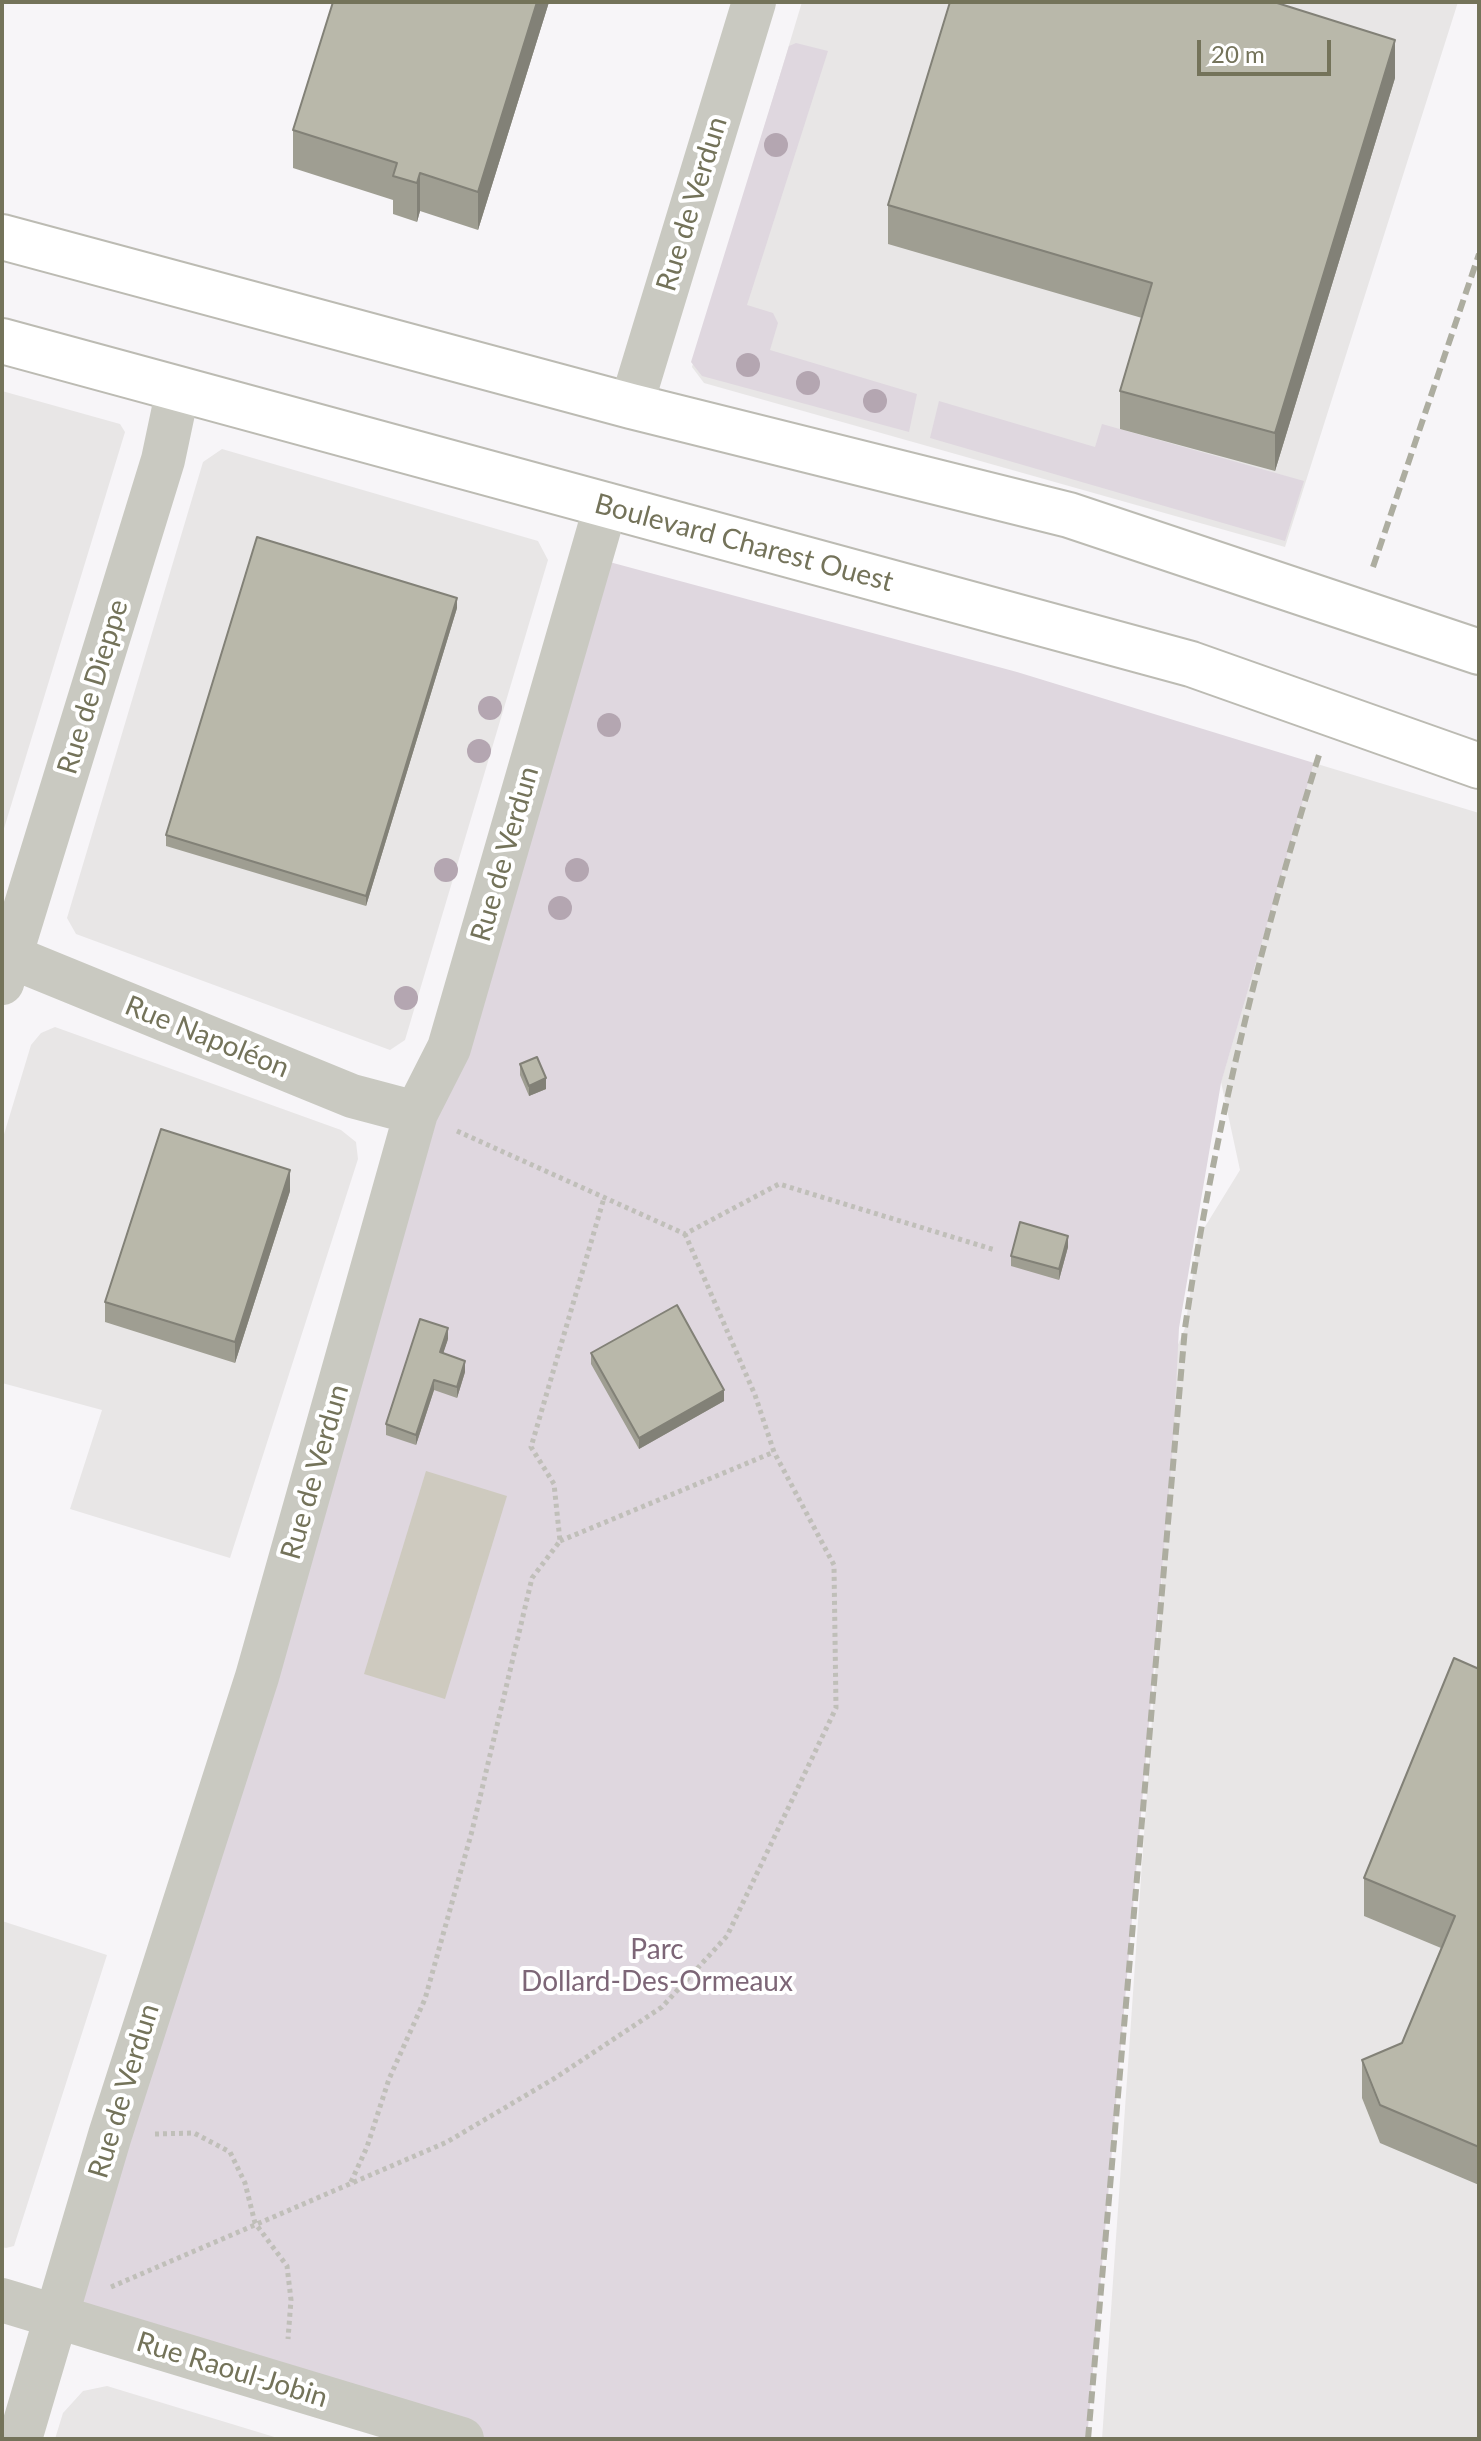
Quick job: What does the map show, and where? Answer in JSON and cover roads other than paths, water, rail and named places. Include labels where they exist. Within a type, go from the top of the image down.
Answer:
[{"type":"main road","points":[[2,237],[631,406],[1069,515],[1479,652]]},
{"type":"main road","name":"Boulevard Charest Ouest","points":[[2,341],[1191,664],[1479,766]]},
{"type":"street","name":"Rue de Verdun","points":[[631,406],[754,2]]},
{"type":"street","name":"Rue de Dieppe","points":[[4,963],[163,460],[178,389]]},
{"type":"street","name":"Rue de Verdun","points":[[20,2439],[110,2135],[257,1677],[416,1113],[449,1048],[606,505]]},
{"type":"street","name":"Rue Napoléon","points":[[4,963],[352,1096],[416,1113]]},
{"type":"street","name":"Rue Raoul-Jobin","points":[[2,2300],[462,2439]]},
{"type":"railway","points":[[1373,567],[1479,254]]},
{"type":"railway","points":[[1088,2439],[1185,1328],[1210,1183],[1241,1039],[1277,896],[1319,755]]},
{"type":"park label","name":"Parc Dollard-Des-Ormeaux","points":[[657,1966]]}]
